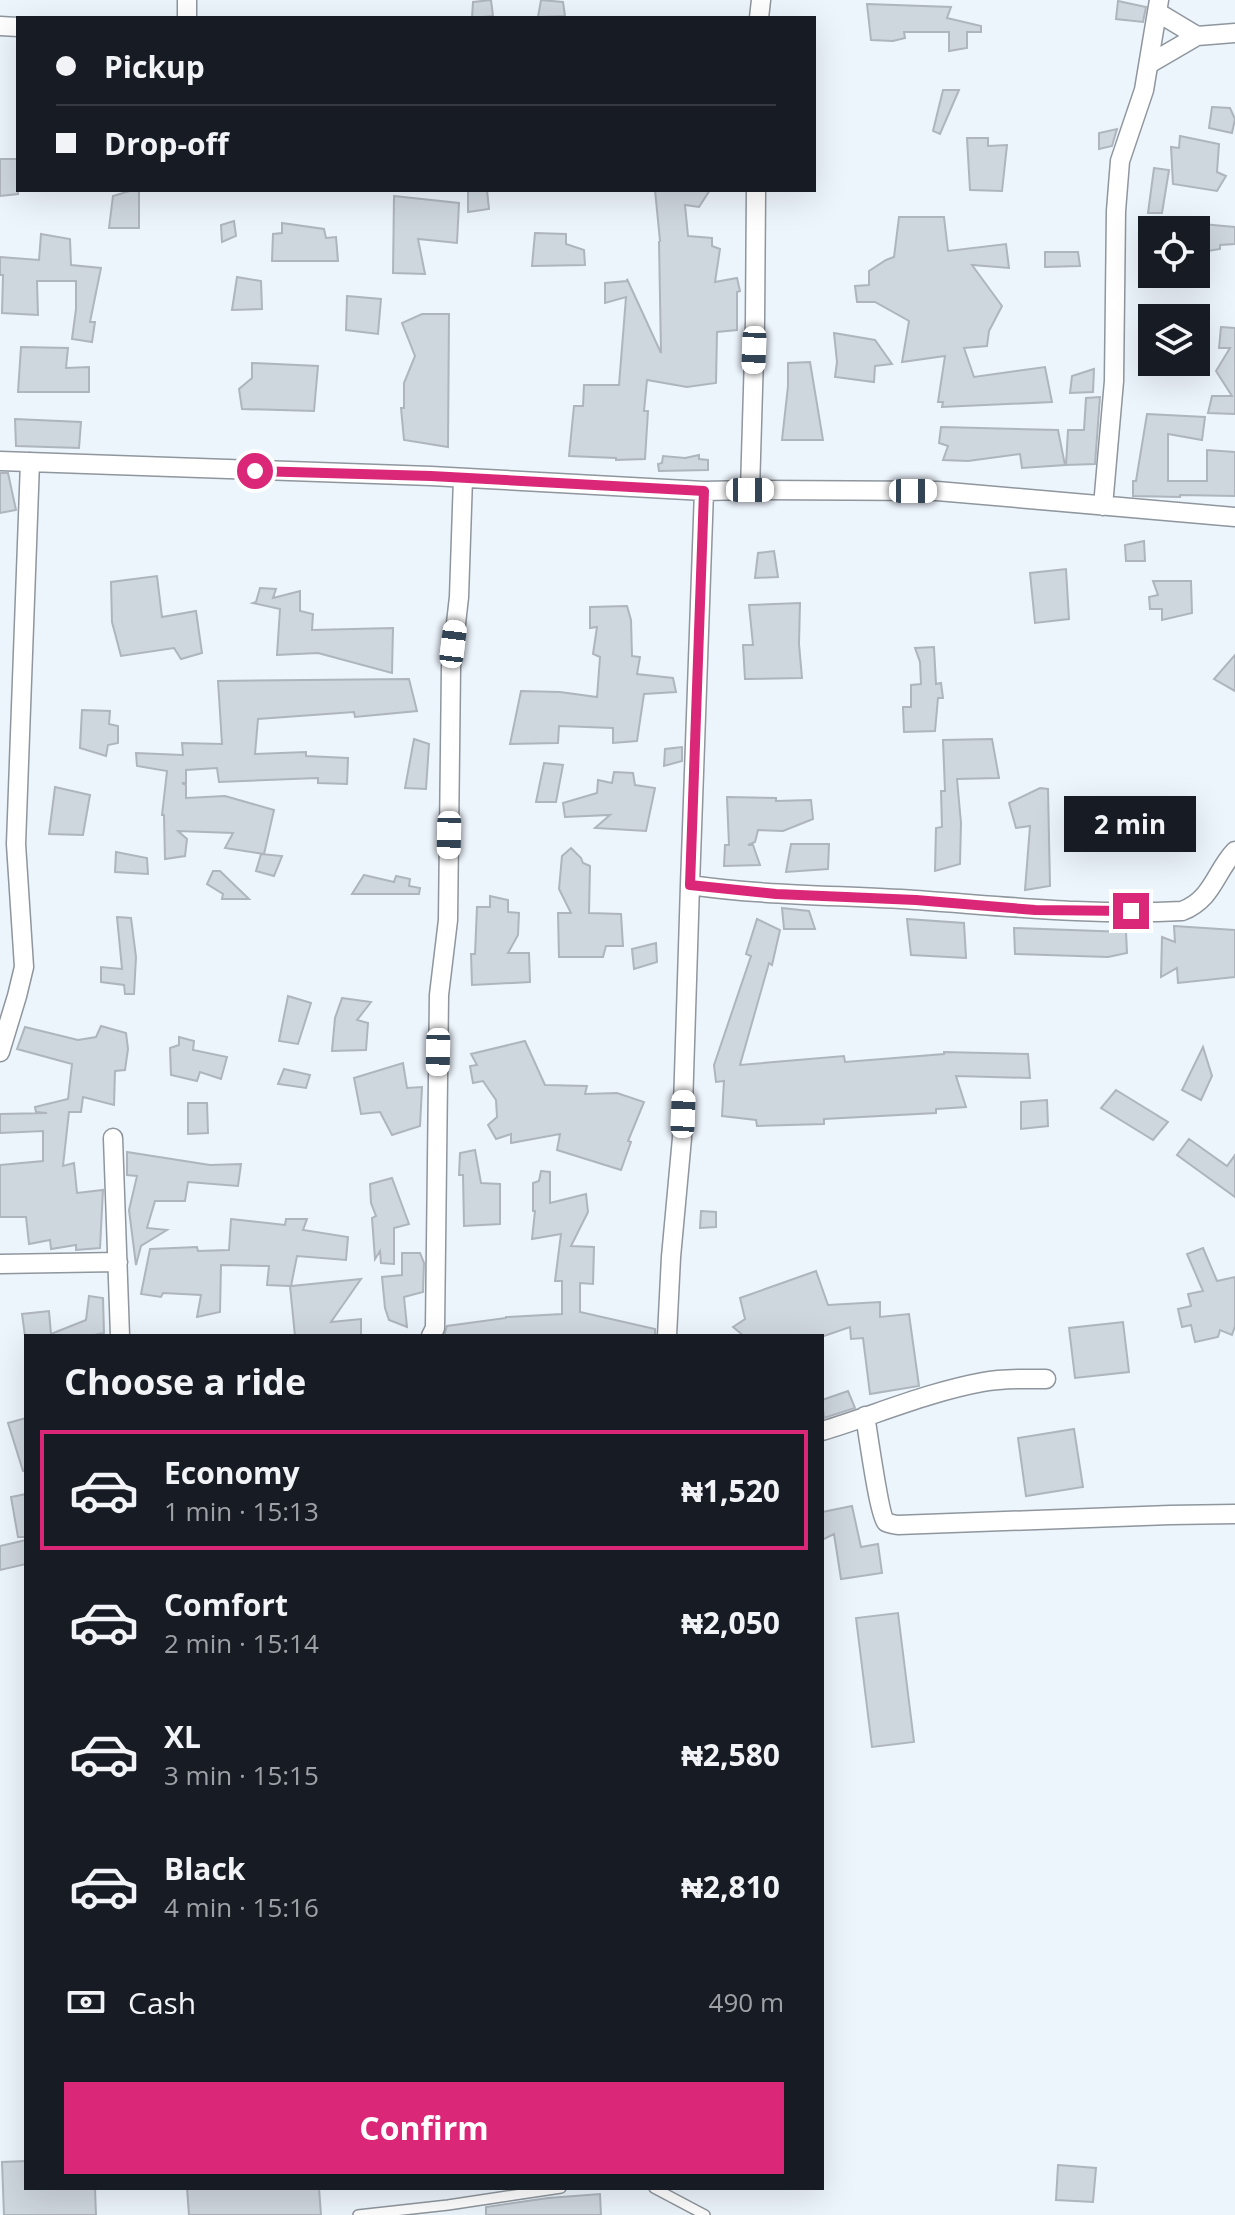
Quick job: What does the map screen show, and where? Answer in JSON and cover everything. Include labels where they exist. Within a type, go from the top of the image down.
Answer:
[{"type":"street","points":[[1103,506],[1114,381],[1116,211],[1120,161],[1144,90],[1158,6],[1197,36]]},
{"type":"street","points":[[1149,64],[1197,36],[1235,33]]},
{"type":"street","points":[[750,490],[756,192]]},
{"type":"street","points":[[0,461],[463,478],[704,491],[937,491],[1235,517]]},
{"type":"street","points":[[0,1052],[24,967],[16,844],[30,462]]},
{"type":"street","points":[[432,1334],[435,1328],[439,995],[448,920],[451,667],[459,597],[463,478]]},
{"type":"street","points":[[667,1334],[682,1138],[704,491]]},
{"type":"street","points":[[690,885],[776,894],[916,900],[1035,910],[1182,911],[1197,903],[1212,888],[1235,851]]},
{"type":"street","points":[[113,1138],[120,1334]]},
{"type":"street","points":[[0,1264],[118,1262]]},
{"type":"street","points":[[824,1430],[983,1382],[1046,1379]]},
{"type":"street","points":[[865,1416],[880,1504],[888,1523],[1235,1514]]},
{"type":"lane","points":[[358,2215],[548,2190]]},
{"type":"lane","points":[[658,2190],[705,2215]]},
{"type":"building","points":[[491,0],[493,16],[472,16],[473,2]]},
{"type":"building","points":[[541,0],[563,2],[565,16],[538,16]]},
{"type":"building","points":[[1118,1],[1146,7],[1143,22],[1116,19]]},
{"type":"building","points":[[867,4],[951,7],[947,18],[981,26],[981,32],[967,32],[967,48],[949,51],[949,32],[904,32],[905,38],[893,41],[871,40]]},
{"type":"building","points":[[943,90],[959,90],[940,134],[933,131]]},
{"type":"building","points":[[1212,107],[1230,108],[1235,119],[1232,133],[1209,128]]},
{"type":"building","points":[[1117,129],[1112,146],[1099,149],[1099,133]]},
{"type":"building","points":[[1180,136],[1219,144],[1217,172],[1226,176],[1217,191],[1173,184],[1171,147],[1179,148]]},
{"type":"building","points":[[967,138],[988,138],[988,146],[1007,145],[1002,191],[970,190]]},
{"type":"building","points":[[0,159],[16,159],[18,194],[0,196]]},
{"type":"building","points":[[1154,168],[1169,170],[1162,213],[1148,213]]},
{"type":"building","points":[[139,192],[139,228],[109,228],[113,196]]},
{"type":"building","points":[[468,192],[487,192],[489,209],[468,212]]},
{"type":"building","points":[[655,192],[709,192],[699,207],[685,205],[688,236],[712,238],[712,246],[720,249],[715,282],[737,278],[740,291],[737,292],[737,330],[717,332],[716,383],[687,387],[647,380],[645,459],[569,456],[574,406],[583,406],[584,385],[619,385],[626,297],[605,303],[605,283],[627,279],[661,353],[660,241]]},
{"type":"building","points":[[394,196],[459,203],[457,243],[418,239],[425,274],[393,273]]},
{"type":"building","points":[[899,217],[944,217],[948,251],[1006,244],[1009,268],[972,265],[1002,306],[989,331],[987,346],[964,348],[974,377],[1045,367],[1052,402],[942,407],[943,402],[938,402],[945,356],[902,362],[909,321],[875,302],[857,302],[855,286],[869,285],[869,271],[894,257]]},
{"type":"building","points":[[234,221],[236,236],[222,242],[221,225]]},
{"type":"building","points":[[282,223],[324,229],[326,238],[336,237],[338,261],[272,261],[273,234],[282,233]]},
{"type":"building","points":[[1210,225],[1235,227],[1235,244],[1220,245],[1220,249],[1210,251]]},
{"type":"building","points":[[535,233],[566,234],[566,244],[584,250],[585,265],[532,266]]},
{"type":"building","points":[[41,234],[70,239],[71,265],[101,268],[90,322],[95,322],[92,342],[72,339],[76,281],[37,281],[38,315],[2,313],[0,257],[39,260]]},
{"type":"building","points":[[1045,252],[1078,252],[1080,266],[1045,267]]},
{"type":"building","points":[[237,277],[261,281],[262,309],[232,310]]},
{"type":"building","points":[[347,296],[381,299],[378,334],[346,330]]},
{"type":"building","points":[[422,314],[449,314],[448,447],[404,440],[401,408],[404,408],[404,383],[415,356],[402,323]]},
{"type":"building","points":[[1221,327],[1235,328],[1235,414],[1208,413],[1212,396],[1232,396],[1216,371],[1230,348],[1219,348]]},
{"type":"building","points":[[834,333],[875,340],[892,364],[875,366],[874,382],[835,377]]},
{"type":"building","points":[[21,347],[68,348],[66,368],[89,367],[89,392],[18,392]]},
{"type":"building","points":[[810,362],[823,440],[782,440],[788,363]]},
{"type":"building","points":[[252,363],[318,366],[314,411],[242,409],[239,389],[252,378]]},
{"type":"building","points":[[1094,369],[1093,392],[1070,393],[1072,376]]},
{"type":"building","points":[[1100,397],[1095,464],[1066,465],[1068,430],[1084,430],[1086,398]]},
{"type":"building","points":[[1147,414],[1205,417],[1202,440],[1168,434],[1168,481],[1207,481],[1207,450],[1235,452],[1235,496],[1133,496],[1133,481],[1136,481]]},
{"type":"building","points":[[15,419],[81,422],[79,448],[16,446]]},
{"type":"building","points":[[941,427],[1058,430],[1065,465],[1022,468],[1020,454],[968,461],[943,460],[948,446],[939,443]]},
{"type":"building","points":[[699,455],[699,459],[708,460],[708,470],[659,471],[658,464],[662,463],[663,456],[685,458]]},
{"type":"building","points":[[0,473],[8,473],[16,510],[0,513]]},
{"type":"building","points":[[1144,541],[1145,561],[1126,561],[1125,545]]},
{"type":"building","points":[[774,551],[778,577],[755,578],[758,553]]},
{"type":"building","points":[[1066,569],[1069,619],[1035,623],[1030,573]]},
{"type":"building","points":[[157,576],[162,617],[196,611],[202,653],[181,659],[174,648],[121,656],[112,622],[111,582]]},
{"type":"building","points":[[1153,581],[1191,581],[1192,613],[1162,620],[1162,609],[1150,609],[1149,597],[1158,595]]},
{"type":"building","points":[[260,588],[276,589],[273,598],[300,591],[300,611],[313,614],[312,630],[393,628],[392,673],[318,653],[277,655],[280,609],[253,603]]},
{"type":"building","points":[[800,603],[802,678],[745,679],[743,645],[753,645],[749,605]]},
{"type":"building","points":[[627,606],[631,620],[632,656],[640,657],[637,674],[673,678],[676,692],[644,694],[637,741],[613,743],[613,728],[559,726],[558,743],[510,744],[521,691],[597,697],[600,657],[593,654],[597,627],[590,628],[590,607]]},
{"type":"building","points":[[934,647],[936,684],[941,683],[943,698],[938,698],[935,731],[904,732],[903,707],[911,707],[911,685],[921,684],[920,662],[915,648]]},
{"type":"building","points":[[1235,655],[1235,691],[1214,679]]},
{"type":"building","points":[[409,679],[417,711],[355,717],[354,712],[258,719],[255,754],[306,752],[306,756],[348,758],[347,784],[318,783],[318,778],[219,782],[217,768],[186,770],[186,783],[182,783],[186,785],[186,798],[225,796],[274,810],[264,854],[225,848],[233,833],[178,831],[187,839],[185,856],[165,859],[162,815],[167,771],[137,766],[136,753],[183,755],[182,743],[222,744],[218,681]]},
{"type":"building","points":[[82,710],[110,711],[109,724],[118,726],[118,743],[108,745],[106,756],[80,748]]},
{"type":"building","points":[[414,739],[429,744],[426,789],[405,788]]},
{"type":"building","points":[[992,739],[999,778],[957,779],[961,823],[960,864],[935,871],[936,828],[942,827],[941,791],[945,791],[943,740]]},
{"type":"building","points":[[682,747],[682,761],[664,766],[665,749]]},
{"type":"building","points":[[544,763],[563,765],[556,802],[536,802]]},
{"type":"building","points":[[614,772],[633,773],[635,785],[655,788],[646,831],[595,828],[610,815],[565,817],[563,803],[597,793],[598,780],[612,783]]},
{"type":"building","points":[[55,787],[90,795],[83,835],[49,834]]},
{"type":"building","points":[[1040,788],[1048,789],[1050,886],[1025,890],[1030,826],[1016,828],[1009,803]]},
{"type":"building","points":[[727,797],[811,800],[813,819],[783,831],[758,830],[755,842],[748,845],[753,845],[760,865],[724,866],[725,845],[729,845]]},
{"type":"building","points":[[791,844],[829,844],[828,869],[786,872]]},
{"type":"building","points":[[571,848],[583,863],[590,866],[589,913],[621,914],[623,946],[606,946],[603,957],[559,957],[558,913],[571,913],[559,889],[562,856]]},
{"type":"building","points":[[116,852],[147,858],[148,874],[115,872]]},
{"type":"building","points":[[261,854],[282,856],[274,876],[256,871]]},
{"type":"building","points":[[213,871],[220,871],[249,899],[222,899],[223,894],[207,884]]},
{"type":"building","points":[[364,875],[394,882],[396,876],[410,879],[409,886],[420,888],[419,894],[352,894]]},
{"type":"building","points":[[490,896],[508,900],[508,912],[519,913],[518,935],[508,953],[529,953],[530,982],[472,985],[471,954],[475,954],[477,907],[490,907]]},
{"type":"building","points":[[782,908],[809,911],[815,929],[784,929]]},
{"type":"building","points":[[117,917],[131,918],[136,957],[134,994],[125,994],[124,985],[101,982],[101,967],[122,969]]},
{"type":"building","points":[[757,919],[780,930],[740,1065],[844,1056],[845,1062],[944,1052],[1028,1054],[1030,1078],[956,1076],[966,1107],[936,1109],[936,1113],[824,1119],[824,1124],[757,1126],[756,1120],[722,1116],[724,1081],[716,1082],[714,1065],[751,956],[746,954]]},
{"type":"building","points":[[907,919],[964,923],[966,958],[911,955]]},
{"type":"building","points":[[1174,926],[1235,930],[1235,977],[1178,983],[1177,968],[1161,977],[1162,937],[1175,942]]},
{"type":"building","points":[[1014,928],[1126,932],[1127,953],[1108,957],[1015,954]]},
{"type":"building","points":[[656,943],[657,962],[634,969],[632,949]]},
{"type":"building","points":[[288,996],[311,1003],[298,1044],[279,1041]]},
{"type":"building","points":[[342,998],[371,1002],[357,1020],[368,1023],[366,1050],[332,1051],[335,1018]]},
{"type":"building","points":[[101,1026],[126,1033],[128,1049],[125,1070],[115,1071],[114,1105],[83,1097],[81,1112],[69,1112],[63,1166],[74,1163],[77,1193],[103,1190],[100,1248],[76,1250],[76,1245],[51,1249],[50,1240],[29,1244],[26,1217],[0,1217],[0,1165],[43,1161],[43,1131],[0,1133],[0,1114],[47,1113],[36,1112],[35,1107],[68,1099],[72,1064],[17,1049],[25,1027],[78,1040],[96,1037]]},
{"type":"building","points":[[179,1037],[194,1041],[193,1050],[227,1057],[221,1079],[200,1072],[197,1081],[171,1075],[170,1048],[179,1045]]},
{"type":"building","points":[[525,1041],[545,1085],[587,1086],[585,1094],[617,1093],[644,1102],[628,1141],[631,1142],[621,1170],[557,1150],[560,1134],[511,1143],[511,1134],[496,1139],[488,1125],[497,1117],[496,1100],[483,1081],[473,1083],[470,1066],[477,1065],[471,1054]]},
{"type":"building","points":[[1203,1047],[1212,1076],[1201,1100],[1182,1090]]},
{"type":"building","points":[[403,1063],[407,1088],[422,1087],[420,1126],[392,1135],[380,1112],[361,1114],[354,1078]]},
{"type":"building","points":[[284,1069],[310,1075],[306,1088],[278,1084]]},
{"type":"building","points":[[1116,1090],[1168,1122],[1153,1140],[1101,1108]]},
{"type":"building","points":[[1047,1100],[1048,1126],[1021,1129],[1021,1102]]},
{"type":"building","points":[[188,1103],[207,1103],[208,1133],[188,1134]]},
{"type":"building","points":[[1189,1139],[1227,1166],[1235,1155],[1235,1197],[1177,1155]]},
{"type":"building","points":[[475,1150],[481,1183],[500,1184],[500,1224],[464,1226],[460,1153]]},
{"type":"building","points":[[127,1152],[210,1165],[241,1164],[238,1186],[188,1182],[185,1201],[155,1201],[147,1228],[167,1230],[141,1246],[136,1265],[129,1210],[137,1176],[127,1175]]},
{"type":"building","points":[[541,1171],[550,1172],[550,1203],[586,1194],[588,1212],[571,1246],[594,1247],[593,1284],[580,1283],[580,1312],[655,1329],[655,1334],[445,1334],[447,1326],[506,1317],[562,1314],[562,1281],[555,1281],[561,1234],[532,1239],[535,1211],[533,1183],[539,1181]]},
{"type":"building","points":[[392,1178],[409,1224],[394,1228],[394,1264],[381,1263],[380,1251],[375,1259],[372,1218],[376,1216],[371,1203],[370,1184]]},
{"type":"building","points":[[701,1211],[716,1212],[716,1227],[700,1228]]},
{"type":"building","points":[[231,1219],[285,1225],[286,1219],[307,1219],[303,1230],[348,1237],[346,1260],[297,1256],[291,1286],[361,1279],[331,1322],[361,1319],[361,1334],[295,1334],[290,1286],[267,1285],[269,1266],[221,1265],[220,1312],[197,1317],[201,1295],[163,1293],[161,1297],[141,1294],[150,1249],[197,1247],[198,1251],[229,1250]]},
{"type":"building","points":[[1203,1248],[1217,1281],[1235,1277],[1235,1326],[1232,1335],[1220,1330],[1218,1337],[1195,1342],[1191,1325],[1182,1327],[1178,1309],[1191,1306],[1188,1294],[1203,1291],[1187,1254]]},
{"type":"building","points":[[402,1253],[420,1253],[424,1263],[423,1292],[404,1297],[407,1327],[389,1320],[382,1277],[402,1275]]},
{"type":"building","points":[[816,1271],[828,1305],[880,1302],[880,1317],[909,1314],[919,1386],[870,1394],[863,1338],[851,1339],[850,1327],[824,1336],[742,1334],[733,1327],[745,1319],[740,1298]]},
{"type":"building","points":[[89,1296],[103,1298],[104,1333],[51,1334],[86,1320]]},
{"type":"building","points":[[49,1311],[51,1334],[25,1334],[22,1314]]},
{"type":"building","points":[[1123,1322],[1129,1372],[1075,1378],[1069,1328]]},
{"type":"building","points":[[848,1391],[855,1408],[824,1418],[824,1399]]},
{"type":"building","points":[[24,1419],[23,1471],[8,1423]]},
{"type":"building","points":[[1074,1429],[1083,1487],[1026,1496],[1018,1438]]},
{"type":"building","points":[[24,1494],[24,1537],[18,1537],[11,1497]]},
{"type":"building","points":[[852,1506],[861,1547],[878,1544],[882,1573],[841,1579],[834,1534],[824,1539],[824,1512]]},
{"type":"building","points":[[24,1540],[24,1564],[0,1570],[0,1546]]},
{"type":"building","points":[[898,1613],[914,1742],[872,1747],[856,1618]]},
{"type":"building","points":[[24,2161],[24,2190],[95,2190],[96,2215],[4,2215],[2,2162]]},
{"type":"building","points":[[1058,2165],[1096,2168],[1093,2202],[1056,2200]]},
{"type":"building","points":[[187,2190],[319,2190],[321,2215],[189,2215]]},
{"type":"building","points":[[600,2194],[601,2215],[486,2215],[486,2207]]},
{"type":"route","points":[[255,471],[431,476],[704,491],[690,885],[776,894],[916,900],[1035,910],[1131,911]]}]
